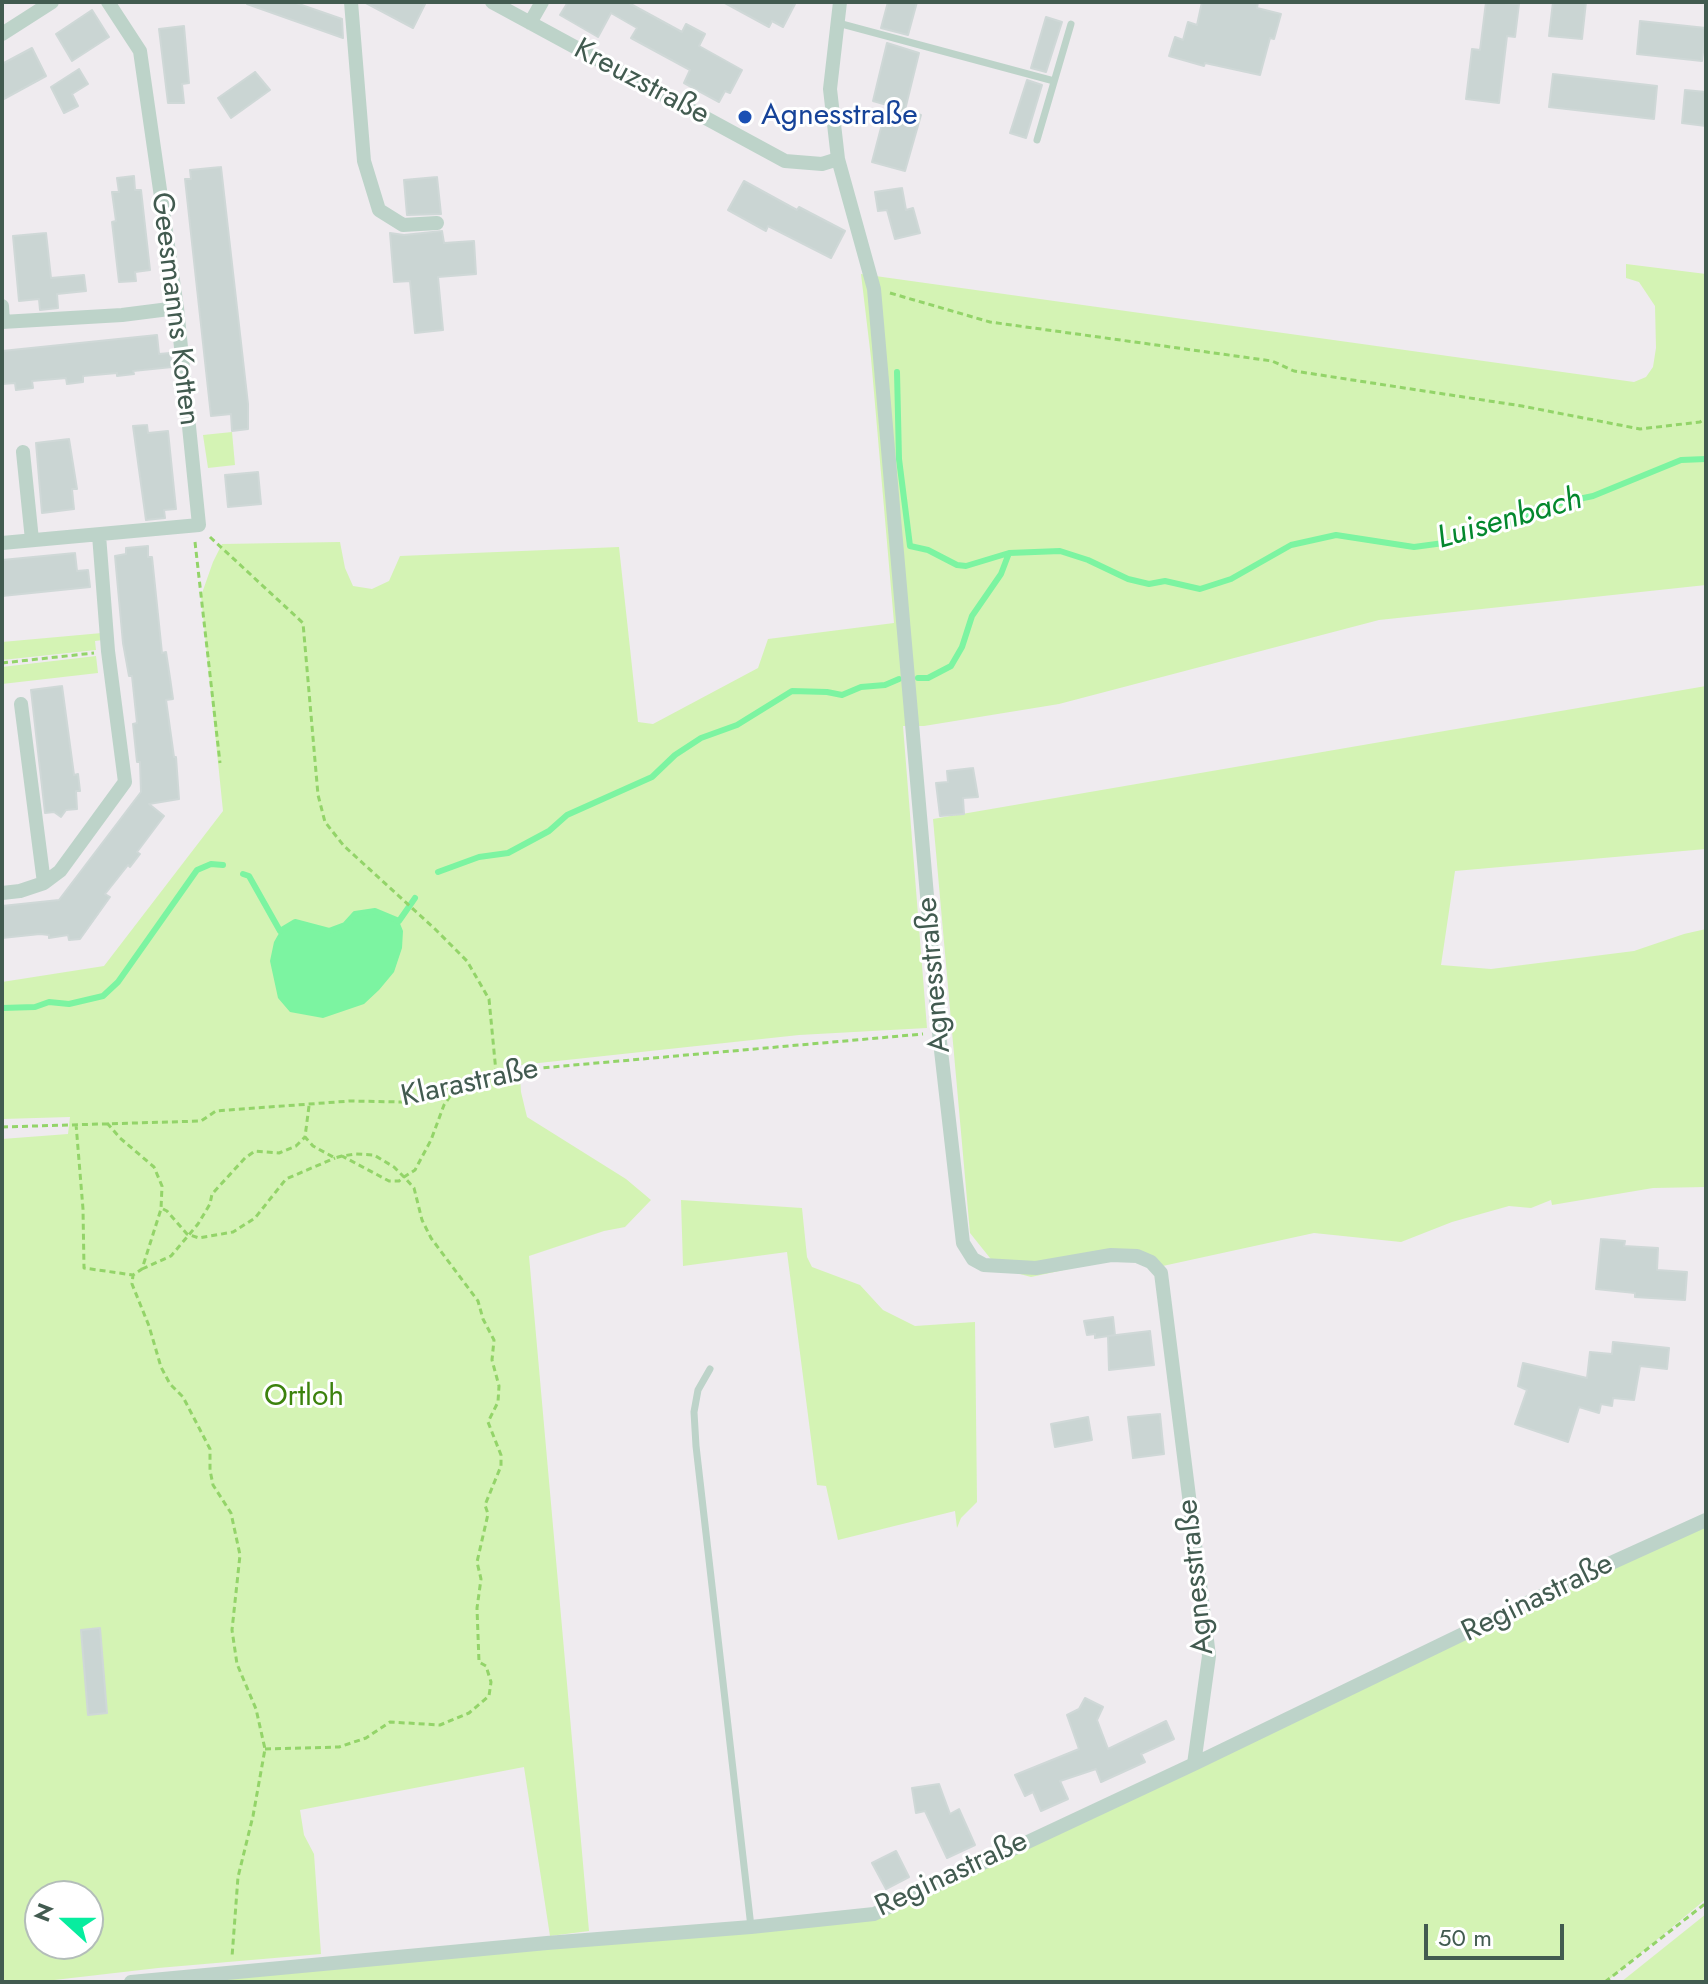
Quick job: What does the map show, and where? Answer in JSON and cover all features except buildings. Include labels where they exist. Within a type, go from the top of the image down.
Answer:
[{"type":"street","points":[[2,34],[52,2]]},
{"type":"street","name":"Geesmanns Kotten","points":[[108,2],[140,51],[177,308],[196,526]]},
{"type":"street","points":[[351,2],[364,161],[379,210],[403,225],[437,223]]},
{"type":"street","name":"Kreuzstraße","points":[[492,2],[785,161],[822,164],[838,159]]},
{"type":"street","points":[[530,23],[542,2]]},
{"type":"street","name":"Agnesstraße","points":[[840,2],[830,89],[838,159],[874,289],[939,1033],[963,1243],[973,1259],[984,1265],[1036,1268],[1111,1255],[1137,1256],[1151,1262],[1161,1273],[1209,1656],[1194,1764]]},
{"type":"street","points":[[2,306],[3,322],[122,315],[177,308]]},
{"type":"street","points":[[23,452],[32,540]]},
{"type":"street","points":[[2,543],[196,526]]},
{"type":"street","points":[[2,893],[44,883],[60,871],[125,782],[108,651],[99,535]]},
{"type":"street","points":[[21,704],[44,883]]},
{"type":"street","name":"Reginastraße","points":[[131,1982],[874,1914],[1706,1520]]},
{"type":"lane","points":[[838,23],[1054,81]]},
{"type":"lane","points":[[1037,140],[1071,24]]},
{"type":"lane","points":[[710,1369],[698,1390],[694,1412],[696,1446],[751,1927]]},
{"type":"path","points":[[874,289],[990,322],[1272,361],[1294,371],[1522,406],[1640,429],[1700,422],[1706,418]]},
{"type":"path","points":[[196,526],[220,763]]},
{"type":"path","points":[[196,526],[303,623],[318,795],[325,822],[344,846],[467,961],[489,999],[496,1072]]},
{"type":"path","points":[[2,663],[108,651]]},
{"type":"path","name":"Klarastraße","points":[[2,1127],[201,1121],[216,1111],[350,1101],[405,1102],[496,1072],[939,1033]]},
{"type":"path","points":[[342,1156],[389,1181],[399,1181],[415,1170],[444,1105],[459,1083]]},
{"type":"path","points":[[76,1124],[84,1268],[133,1275],[171,1256],[190,1235],[210,1204],[212,1194],[245,1158],[255,1151],[279,1153],[296,1146],[305,1137],[309,1106]]},
{"type":"path","points":[[107,1123],[154,1167],[162,1186],[161,1209],[142,1269]]},
{"type":"path","points":[[305,1137],[313,1146],[335,1158]]},
{"type":"path","points":[[161,1209],[167,1211],[190,1235],[199,1238],[233,1232],[255,1218],[286,1179],[342,1156],[374,1155],[394,1167],[414,1188],[422,1220],[431,1238],[478,1301],[494,1340],[492,1360],[499,1386],[498,1402],[488,1422],[501,1455],[501,1466],[485,1505],[488,1514],[477,1562],[481,1579],[477,1608],[479,1662],[486,1666],[491,1682],[489,1696],[469,1713],[440,1725],[390,1722],[366,1738],[339,1747],[265,1749]]},
{"type":"path","points":[[133,1275],[132,1284],[161,1367],[170,1384],[183,1397],[210,1449],[213,1485],[231,1513],[240,1555],[232,1630],[237,1664],[256,1709],[265,1749],[236,1891],[232,1973]]},
{"type":"path","points":[[1605,1982],[1706,1903]]},
{"type":"green space","name":"Ortloh","points":[[1626,264],[1706,274],[1706,585],[1379,620],[1059,704],[924,726],[903,726],[927,1028],[799,1035],[511,1066],[520,1077],[527,1117],[626,1179],[651,1200],[625,1227],[529,1256],[589,1931],[550,1936],[524,1767],[300,1810],[304,1835],[314,1854],[321,1954],[37,1982],[2,1982],[2,1139],[68,1134],[70,1117],[2,1119],[2,982],[104,966],[223,811],[201,596],[222,544],[340,542],[345,568],[353,586],[372,589],[389,581],[400,556],[619,547],[638,722],[653,724],[758,668],[768,639],[894,623],[861,274],[1634,382],[1646,377],[1653,367],[1656,348],[1655,306],[1639,282],[1626,278]]},
{"type":"green space","points":[[232,432],[235,465],[208,468],[203,435]]},
{"type":"green space","points":[[102,633],[103,640],[95,641],[96,650],[2,660],[2,642]]},
{"type":"green space","points":[[96,656],[98,673],[2,684],[2,667]]},
{"type":"green space","points":[[1706,686],[1706,849],[1455,871],[1441,965],[1491,969],[1634,951],[1706,929],[1706,1187],[1653,1188],[1552,1205],[1551,1200],[1531,1208],[1509,1206],[1452,1222],[1401,1242],[1314,1233],[1149,1269],[1144,1253],[1031,1277],[998,1268],[970,1233],[933,819]]},
{"type":"green space","points":[[681,1200],[802,1208],[807,1257],[812,1267],[860,1285],[883,1310],[915,1326],[975,1322],[977,1502],[961,1518],[957,1528],[955,1511],[838,1540],[826,1486],[817,1485],[787,1252],[683,1266]]},
{"type":"green space","points":[[1706,1525],[1706,1899],[1606,1982],[178,1982],[875,1917]]},
{"type":"green space","points":[[1706,1914],[1706,1982],[1621,1982]]},
{"type":"shaded area","points":[[375,911],[399,921],[403,931],[402,948],[394,972],[379,990],[364,1004],[323,1018],[290,1012],[278,998],[270,961],[274,942],[282,928],[295,922],[329,931],[345,925],[355,914]]},
{"type":"waterway","points":[[897,372],[899,459],[910,546],[966,566],[1009,553]]},
{"type":"waterway","name":"Luisenbach","points":[[918,678],[928,678],[951,666],[962,647],[972,616],[1001,574],[1009,553],[1060,551],[1128,579],[1149,584],[1165,581],[1200,589],[1231,579],[1291,545],[1336,535],[1414,547],[1466,540],[1488,529],[1513,524],[1536,508],[1593,496],[1681,460],[1706,459]]},
{"type":"waterway","points":[[438,872],[479,857],[508,853],[549,831],[567,815],[652,777],[675,755],[701,738],[737,725],[792,691],[842,695],[861,687],[885,685],[899,679]]},
{"type":"waterway","points":[[2,1008],[35,1007],[49,1002],[69,1004],[103,996],[118,982],[197,870],[211,864],[223,865]]},
{"type":"waterway","points":[[243,874],[249,876],[280,931],[295,922],[329,931],[345,925],[355,914],[375,911],[399,921],[415,898]]},
{"type":"place","name":"Agnesstraße","points":[[745,117]]}]
